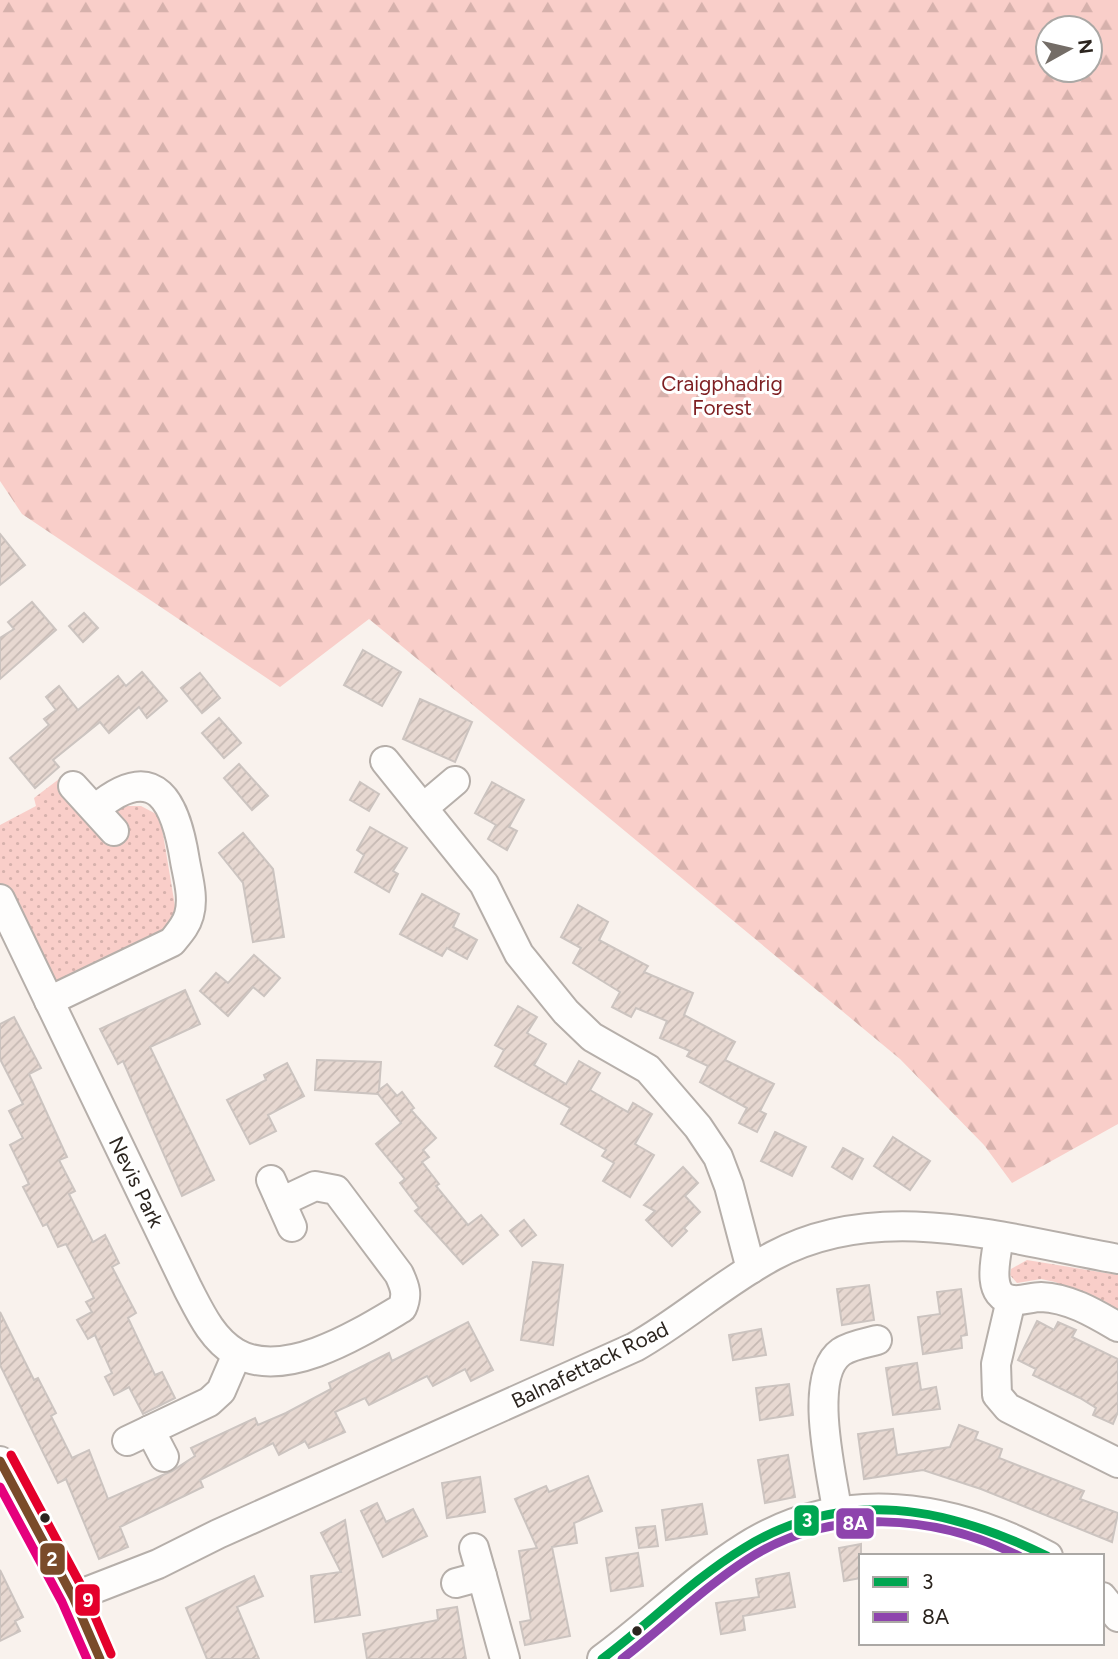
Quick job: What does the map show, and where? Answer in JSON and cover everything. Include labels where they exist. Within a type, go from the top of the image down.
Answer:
[{"type":"street","points":[[385,761],[484,884],[519,954],[566,1012],[592,1037],[648,1069],[698,1127],[718,1157],[729,1186],[751,1269]]},
{"type":"street","points":[[423,808],[455,780]]},
{"type":"street","points":[[74,786],[114,831]]},
{"type":"street","points":[[49,1001],[172,942],[184,929],[190,912],[191,894],[179,822],[172,806],[161,794],[148,788],[130,788],[112,795],[95,809]]},
{"type":"street","name":"Nevis Park","points":[[0,899],[205,1321],[237,1354]]},
{"type":"street","points":[[164,1457],[138,1436],[209,1402],[221,1391],[237,1354],[260,1360],[287,1362],[308,1356],[402,1308],[407,1298],[399,1274],[336,1190],[315,1186],[282,1203]]},
{"type":"street","name":"Balnafettack Road","points":[[73,1597],[158,1564],[218,1534],[635,1348],[751,1269],[801,1244],[859,1227],[916,1226],[1118,1259]]},
{"type":"street","points":[[999,1238],[995,1284],[1001,1294],[1011,1300],[1041,1297],[1066,1301],[1118,1327]]},
{"type":"street","points":[[1011,1300],[996,1364],[997,1395],[1008,1408],[1118,1463]]},
{"type":"street","points":[[837,1510],[824,1414],[824,1384],[830,1364],[841,1352],[877,1340]]},
{"type":"street","points":[[0,1461],[73,1597],[100,1659]]},
{"type":"street","points":[[602,1659],[745,1547],[789,1524],[837,1510],[895,1507],[945,1515],[1004,1535],[1044,1554]]},
{"type":"street","points":[[474,1548],[469,1579],[505,1659]]},
{"type":"street","points":[[1104,1600],[1118,1617]]},
{"type":"green space","name":"Craigphadrig Forest","points":[[0,0],[1118,0],[1118,1124],[1012,1183],[984,1145],[900,1059],[369,619],[280,687],[22,514],[0,481]]},
{"type":"green space","points":[[59,779],[103,842],[119,837],[115,816],[121,806],[141,806],[160,816],[177,918],[167,934],[55,988],[0,890],[0,825],[36,806],[34,798]]},
{"type":"green space","points":[[1027,1260],[1118,1275],[1118,1309],[1055,1282],[1041,1279],[1017,1283],[1010,1275],[1011,1269]]},
{"type":"building","points":[[0,534],[25,565],[0,585]]},
{"type":"building","points":[[32,602],[56,630],[0,679],[0,638],[14,629],[8,622]]},
{"type":"building","points":[[84,613],[98,628],[83,642],[69,626]]},
{"type":"building","points":[[363,650],[401,672],[382,706],[344,685]]},
{"type":"building","points":[[142,672],[167,701],[147,718],[139,707],[109,733],[100,722],[53,760],[59,767],[35,788],[10,758],[49,725],[44,719],[56,710],[46,697],[59,686],[78,710],[118,676],[126,686]]},
{"type":"building","points":[[200,673],[220,698],[202,713],[181,688]]},
{"type":"building","points":[[420,699],[472,722],[455,762],[403,739]]},
{"type":"building","points":[[219,718],[241,743],[224,758],[202,733]]},
{"type":"building","points":[[239,764],[268,796],[252,810],[224,778]]},
{"type":"building","points":[[360,782],[379,794],[369,811],[350,800]]},
{"type":"building","points":[[492,782],[524,800],[509,827],[517,831],[507,850],[488,839],[496,825],[475,813]]},
{"type":"building","points":[[370,827],[407,848],[393,871],[398,874],[389,892],[355,872],[364,855],[357,850]]},
{"type":"building","points":[[243,833],[273,869],[284,937],[253,942],[243,883],[219,853]]},
{"type":"building","points":[[422,894],[459,914],[453,927],[477,940],[467,959],[447,948],[442,956],[400,934]]},
{"type":"building","points":[[578,905],[608,922],[599,940],[648,966],[644,972],[693,993],[684,1015],[735,1042],[725,1060],[774,1084],[760,1111],[766,1114],[757,1132],[739,1123],[747,1108],[700,1082],[708,1066],[687,1056],[690,1051],[660,1038],[667,1021],[636,1008],[631,1017],[612,1007],[620,992],[573,963],[581,948],[561,937]]},
{"type":"building","points":[[254,955],[280,978],[264,996],[253,987],[228,1016],[200,991],[216,973],[228,983]]},
{"type":"building","points":[[185,990],[200,1024],[150,1047],[214,1180],[182,1196],[123,1061],[118,1064],[100,1029]]},
{"type":"building","points":[[518,1006],[537,1017],[527,1033],[546,1044],[534,1065],[566,1084],[579,1061],[600,1073],[590,1090],[628,1112],[633,1103],[652,1114],[635,1144],[654,1155],[630,1197],[603,1181],[614,1163],[602,1156],[606,1150],[561,1124],[570,1108],[495,1066],[504,1050],[495,1045]]},
{"type":"building","points":[[14,1017],[41,1068],[29,1074],[67,1157],[59,1160],[75,1191],[69,1194],[93,1242],[105,1235],[119,1263],[112,1267],[136,1313],[128,1318],[155,1375],[162,1372],[175,1398],[143,1414],[129,1387],[114,1395],[105,1377],[112,1373],[95,1335],[88,1339],[77,1320],[92,1312],[86,1302],[94,1298],[66,1244],[58,1247],[47,1224],[43,1226],[23,1187],[29,1184],[10,1145],[23,1138],[9,1111],[23,1104],[0,1059],[0,1024]]},
{"type":"building","points":[[317,1060],[381,1062],[379,1090],[387,1084],[397,1096],[402,1092],[414,1108],[411,1110],[436,1138],[423,1150],[429,1157],[422,1162],[439,1184],[436,1186],[468,1225],[481,1215],[498,1235],[463,1264],[415,1211],[419,1208],[400,1183],[405,1179],[376,1144],[401,1123],[378,1094],[315,1090]]},
{"type":"building","points":[[287,1063],[304,1096],[268,1115],[276,1131],[250,1144],[227,1100],[266,1080],[264,1075]]},
{"type":"building","points":[[775,1132],[806,1147],[792,1176],[761,1161]]},
{"type":"building","points":[[893,1137],[930,1161],[910,1190],[874,1166]]},
{"type":"building","points":[[843,1148],[863,1159],[852,1179],[832,1167]]},
{"type":"building","points":[[683,1167],[698,1183],[685,1196],[700,1212],[684,1228],[687,1231],[672,1246],[646,1220],[655,1211],[644,1205]]},
{"type":"building","points":[[524,1220],[536,1235],[522,1246],[510,1231]]},
{"type":"building","points":[[533,1262],[563,1265],[553,1345],[521,1340]]},
{"type":"building","points":[[869,1285],[874,1320],[842,1325],[837,1289]]},
{"type":"building","points":[[961,1289],[967,1335],[961,1336],[962,1348],[923,1354],[918,1317],[940,1314],[937,1292]]},
{"type":"building","points":[[0,1312],[34,1380],[38,1378],[56,1413],[51,1416],[72,1458],[89,1450],[108,1499],[172,1471],[195,1456],[191,1448],[255,1418],[258,1425],[286,1413],[331,1389],[329,1383],[389,1353],[392,1361],[468,1322],[493,1370],[471,1381],[465,1369],[433,1386],[427,1376],[369,1405],[365,1398],[335,1412],[345,1432],[309,1448],[305,1441],[279,1455],[273,1443],[200,1480],[203,1487],[120,1527],[128,1547],[99,1559],[66,1479],[58,1483],[0,1365]]},
{"type":"building","points":[[1037,1321],[1054,1330],[1058,1322],[1076,1330],[1072,1337],[1118,1359],[1118,1412],[1113,1424],[1093,1415],[1096,1408],[1080,1398],[1033,1375],[1036,1369],[1018,1360]]},
{"type":"building","points":[[761,1329],[766,1355],[733,1360],[729,1335]]},
{"type":"building","points":[[917,1363],[921,1390],[936,1387],[940,1409],[893,1415],[886,1368]]},
{"type":"building","points":[[789,1384],[793,1415],[760,1420],[756,1388]]},
{"type":"building","points":[[959,1425],[978,1432],[975,1439],[1002,1449],[999,1458],[1084,1491],[1080,1499],[1118,1513],[1112,1542],[981,1489],[923,1470],[864,1479],[858,1434],[893,1429],[897,1455],[950,1447]]},
{"type":"building","points":[[788,1455],[795,1497],[765,1503],[758,1460]]},
{"type":"building","points":[[588,1476],[602,1511],[574,1523],[577,1543],[552,1547],[570,1636],[525,1645],[520,1622],[531,1620],[519,1551],[537,1548],[515,1499],[546,1486],[549,1492]]},
{"type":"building","points":[[480,1477],[485,1512],[447,1518],[442,1483]]},
{"type":"building","points":[[377,1503],[386,1522],[413,1509],[427,1536],[383,1557],[361,1511]]},
{"type":"building","points":[[702,1504],[707,1534],[666,1540],[662,1510]]},
{"type":"building","points":[[345,1520],[360,1615],[315,1622],[311,1576],[341,1572],[321,1533]]},
{"type":"building","points":[[655,1526],[658,1546],[639,1548],[636,1528]]},
{"type":"building","points":[[861,1544],[859,1578],[844,1581],[839,1548]]},
{"type":"building","points":[[638,1553],[643,1586],[611,1591],[606,1558]]},
{"type":"building","points":[[0,1570],[23,1617],[15,1621],[20,1631],[0,1641]]},
{"type":"building","points":[[789,1573],[795,1607],[743,1616],[745,1630],[721,1634],[716,1603],[759,1597],[756,1579]]},
{"type":"building","points":[[254,1576],[263,1596],[237,1607],[259,1659],[207,1659],[186,1608]]},
{"type":"building","points":[[457,1607],[466,1659],[367,1659],[363,1634],[438,1620],[437,1610]]},
{"type":"transit line","name":"9","points":[[11,1455],[84,1591],[111,1654]]},
{"type":"transit line","name":"2","points":[[0,1461],[73,1597],[100,1659]]},
{"type":"transit line","points":[[0,1487],[62,1602],[87,1659]]},
{"type":"transit line","name":"3","points":[[602,1659],[725,1560],[782,1529],[820,1516],[858,1510],[896,1510],[934,1516],[972,1525],[1043,1554]]},
{"type":"transit line","name":"8A","points":[[622,1659],[715,1582],[748,1559],[780,1542],[813,1530],[883,1522],[918,1525],[952,1531],[1014,1554]]}]
